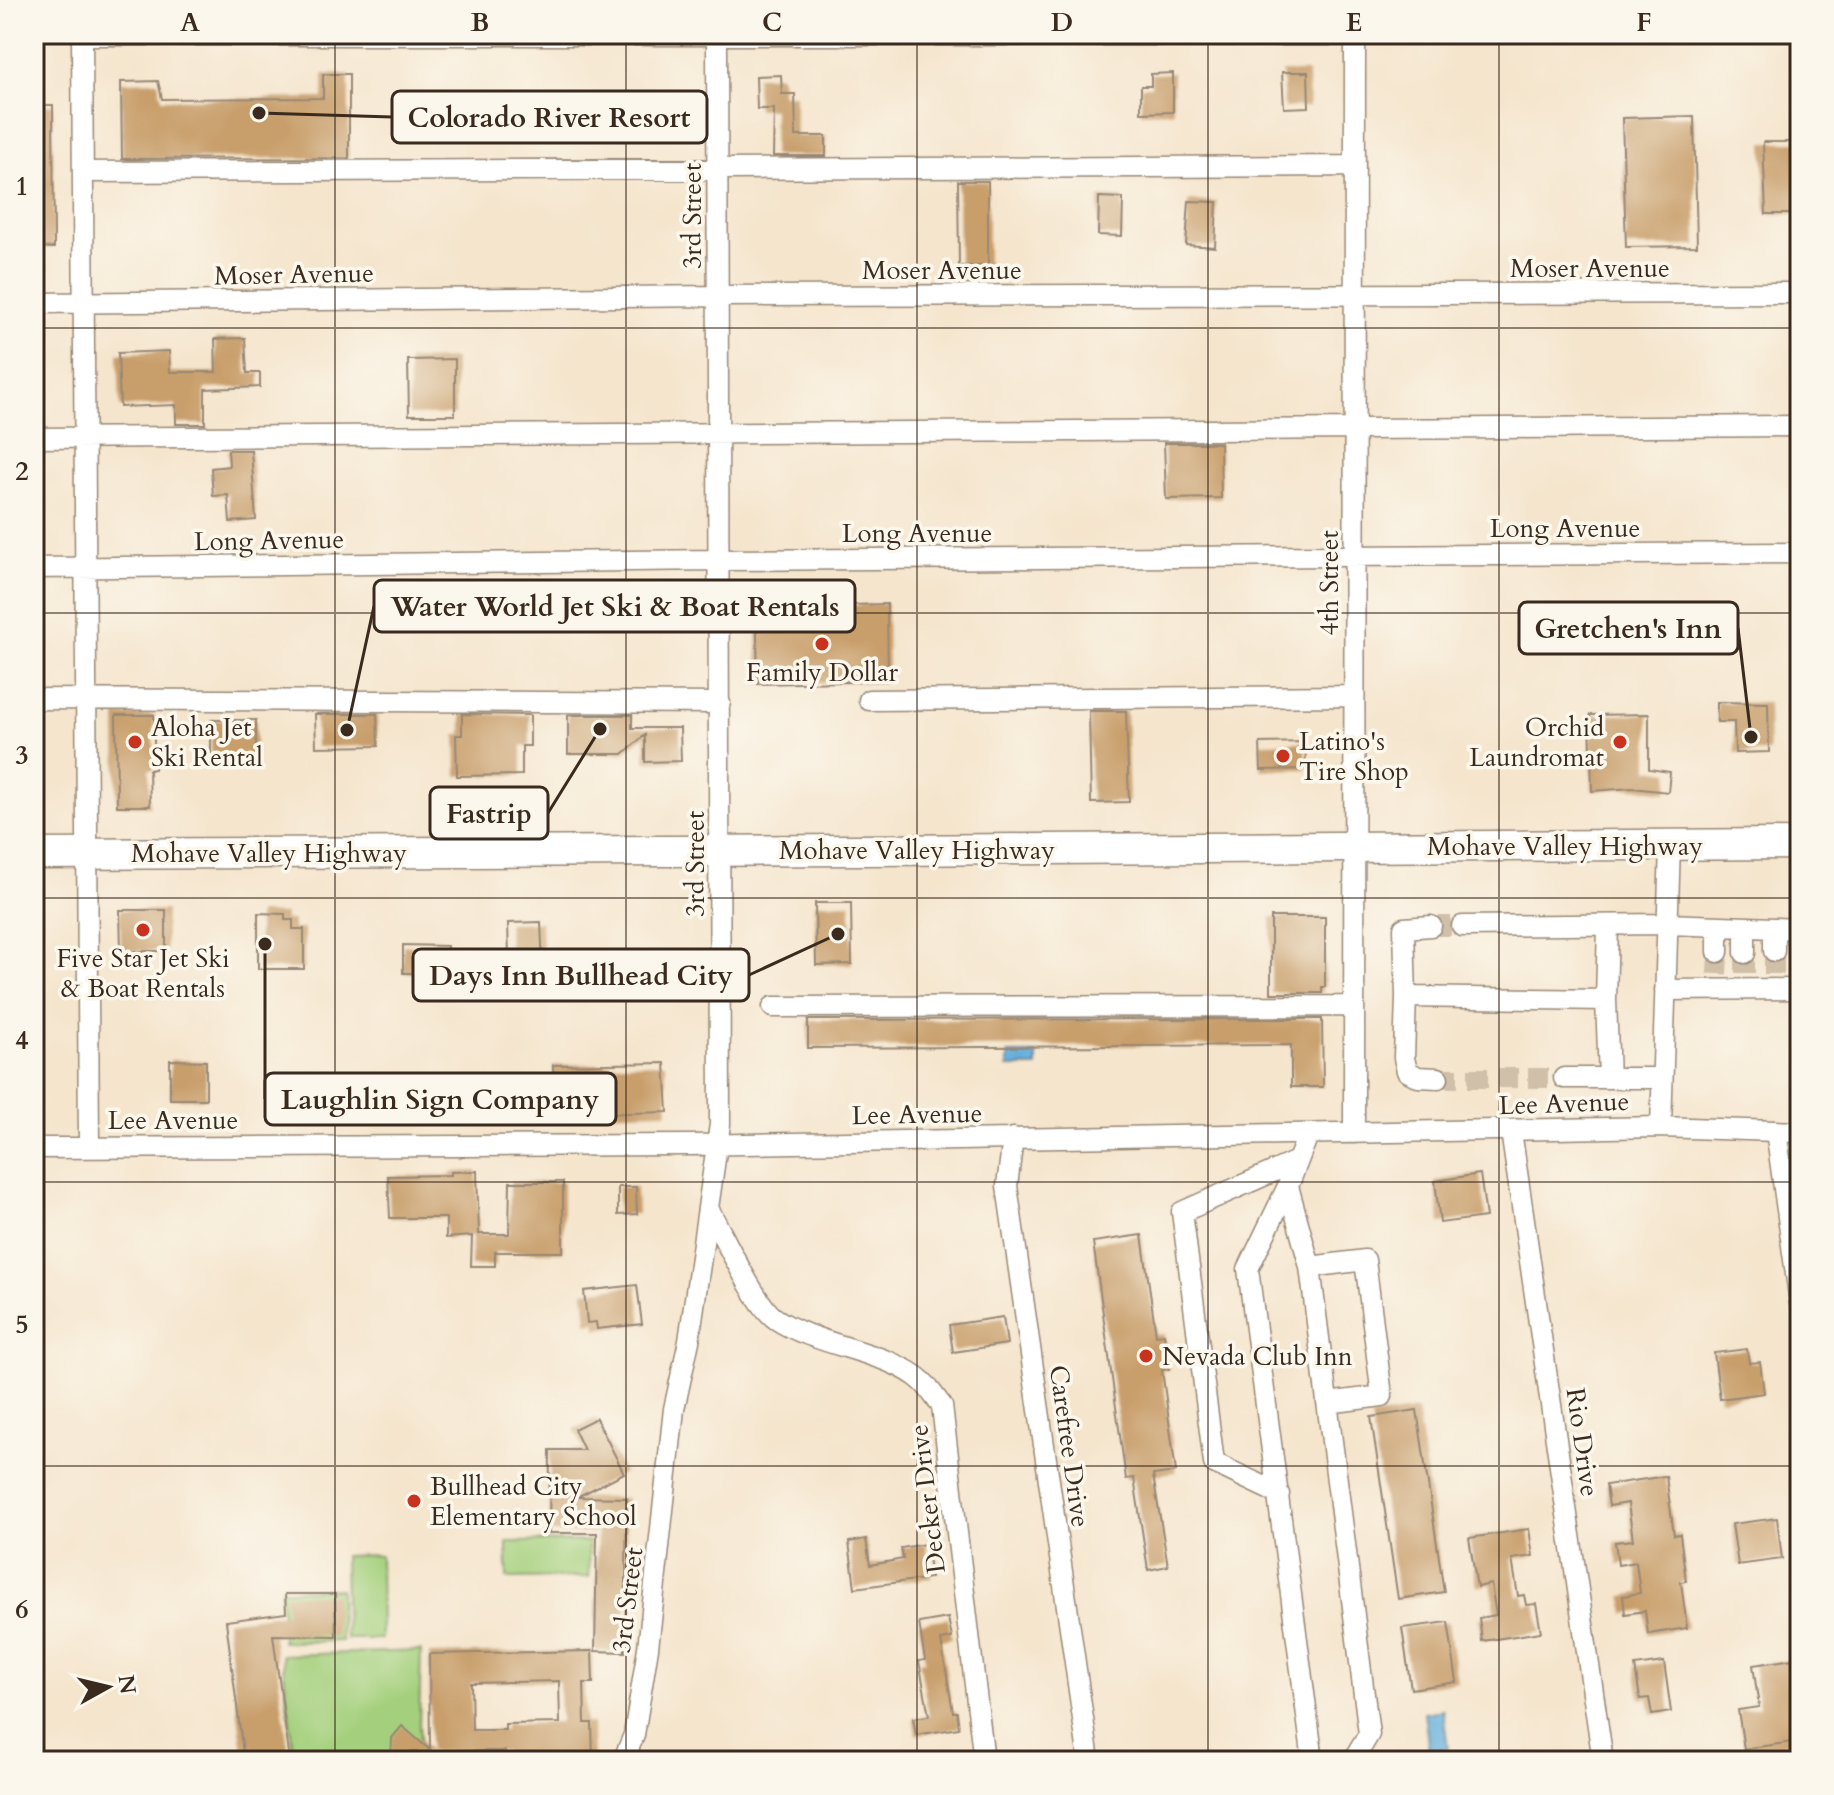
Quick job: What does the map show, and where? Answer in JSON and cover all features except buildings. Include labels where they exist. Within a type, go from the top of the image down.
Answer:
[{"type":"highway","name":"Mohave Valley Highway","points":[[34,854],[1800,844]]},
{"type":"street","name":"3rd Street","points":[[623,1761],[634,1735],[648,1648],[674,1409],[689,1341],[720,1124],[717,34]]},
{"type":"street","points":[[89,1147],[82,35],[1355,34]]},
{"type":"street","name":"4th Street","points":[[1354,1133],[1355,34]]},
{"type":"street","points":[[83,172],[1355,166]]},
{"type":"street","name":"Moser Avenue","points":[[34,303],[718,296],[1800,293]]},
{"type":"street","points":[[34,438],[1800,426]]},
{"type":"street","name":"Long Avenue","points":[[34,568],[1800,553]]},
{"type":"street","points":[[869,700],[1354,696]]},
{"type":"street","points":[[34,699],[720,703]]},
{"type":"street","points":[[1661,1127],[1670,845]]},
{"type":"street","points":[[1462,926],[1667,924],[1800,929]]},
{"type":"street","points":[[1608,925],[1606,1000],[1609,1078]]},
{"type":"street","points":[[1431,926],[1404,928],[1404,1058],[1407,1071],[1418,1077],[1438,1078]]},
{"type":"street","points":[[1718,926],[1718,952]]},
{"type":"street","points":[[1745,927],[1745,953]]},
{"type":"street","points":[[1774,928],[1774,951]]},
{"type":"street","points":[[1665,990],[1717,982],[1774,982],[1800,989]]},
{"type":"street","points":[[1406,997],[1606,1000]]},
{"type":"street","points":[[773,1007],[1354,1006]]},
{"type":"street","points":[[1564,1078],[1661,1078]]},
{"type":"street","name":"Lee Avenue","points":[[34,1148],[716,1144],[1661,1127],[1800,1132]]},
{"type":"street","name":"Rio Drive","points":[[1511,1131],[1603,1761]]},
{"type":"street","points":[[1776,1131],[1800,1303]]},
{"type":"street","points":[[1308,1135],[1288,1186],[1248,1269],[1313,1761]]},
{"type":"street","name":"Carefree Drive","points":[[1013,1138],[1007,1186],[1089,1761]]},
{"type":"street","points":[[1279,1494],[1214,1463],[1182,1212],[1297,1161]]},
{"type":"street","points":[[1288,1186],[1310,1267],[1369,1734],[1353,1761]]},
{"type":"street","name":"Decker Drive","points":[[709,1210],[762,1306],[776,1319],[825,1342],[910,1372],[923,1382],[942,1406],[984,1761]]},
{"type":"street","points":[[1310,1267],[1365,1260],[1367,1275],[1382,1396],[1327,1403]]},
{"type":"green space","points":[[588,1541],[589,1577],[507,1578],[507,1542]]},
{"type":"green space","points":[[380,1555],[381,1639],[346,1639],[344,1556]]},
{"type":"green space","points":[[340,1589],[341,1641],[282,1642],[281,1590]]},
{"type":"green space","points":[[421,1651],[419,1725],[422,1761],[294,1761],[282,1655]]},
{"type":"water","points":[[1008,1054],[1037,1054],[1037,1067],[1008,1067]]},
{"type":"water","points":[[1443,1710],[1448,1748],[1429,1750],[1424,1713]]},
{"type":"tunnel","points":[[1431,926],[1462,926]]},
{"type":"tunnel","points":[[1774,951],[1774,974]]},
{"type":"tunnel","points":[[1717,974],[1718,952]]},
{"type":"tunnel","points":[[1745,953],[1745,975]]},
{"type":"tunnel","points":[[1438,1078],[1564,1078]]},
{"type":"place","name":"Colorado River Resort","points":[[259,113]]},
{"type":"place","name":"Family Dollar","points":[[822,644]]},
{"type":"place","name":"Fastrip","points":[[600,729]]},
{"type":"place","name":"Water World Jet Ski & Boat Rentals","points":[[347,730]]},
{"type":"place","name":"Gretchen's Inn","points":[[1751,737]]},
{"type":"place","name":"Aloha Jet Ski Rental","points":[[135,742]]},
{"type":"place","name":"Orchid Laundromat","points":[[1620,742]]},
{"type":"place","name":"Latino's Tire Shop","points":[[1283,756]]},
{"type":"place","name":"Five Star Jet Ski & Boat Rentals","points":[[143,930]]},
{"type":"place","name":"Days Inn Bullhead City","points":[[838,934]]},
{"type":"place","name":"Laughlin Sign Company","points":[[265,944]]},
{"type":"place","name":"Nevada Club Inn","points":[[1146,1356]]},
{"type":"place","name":"Bullhead City Elementary School","points":[[414,1501]]}]
